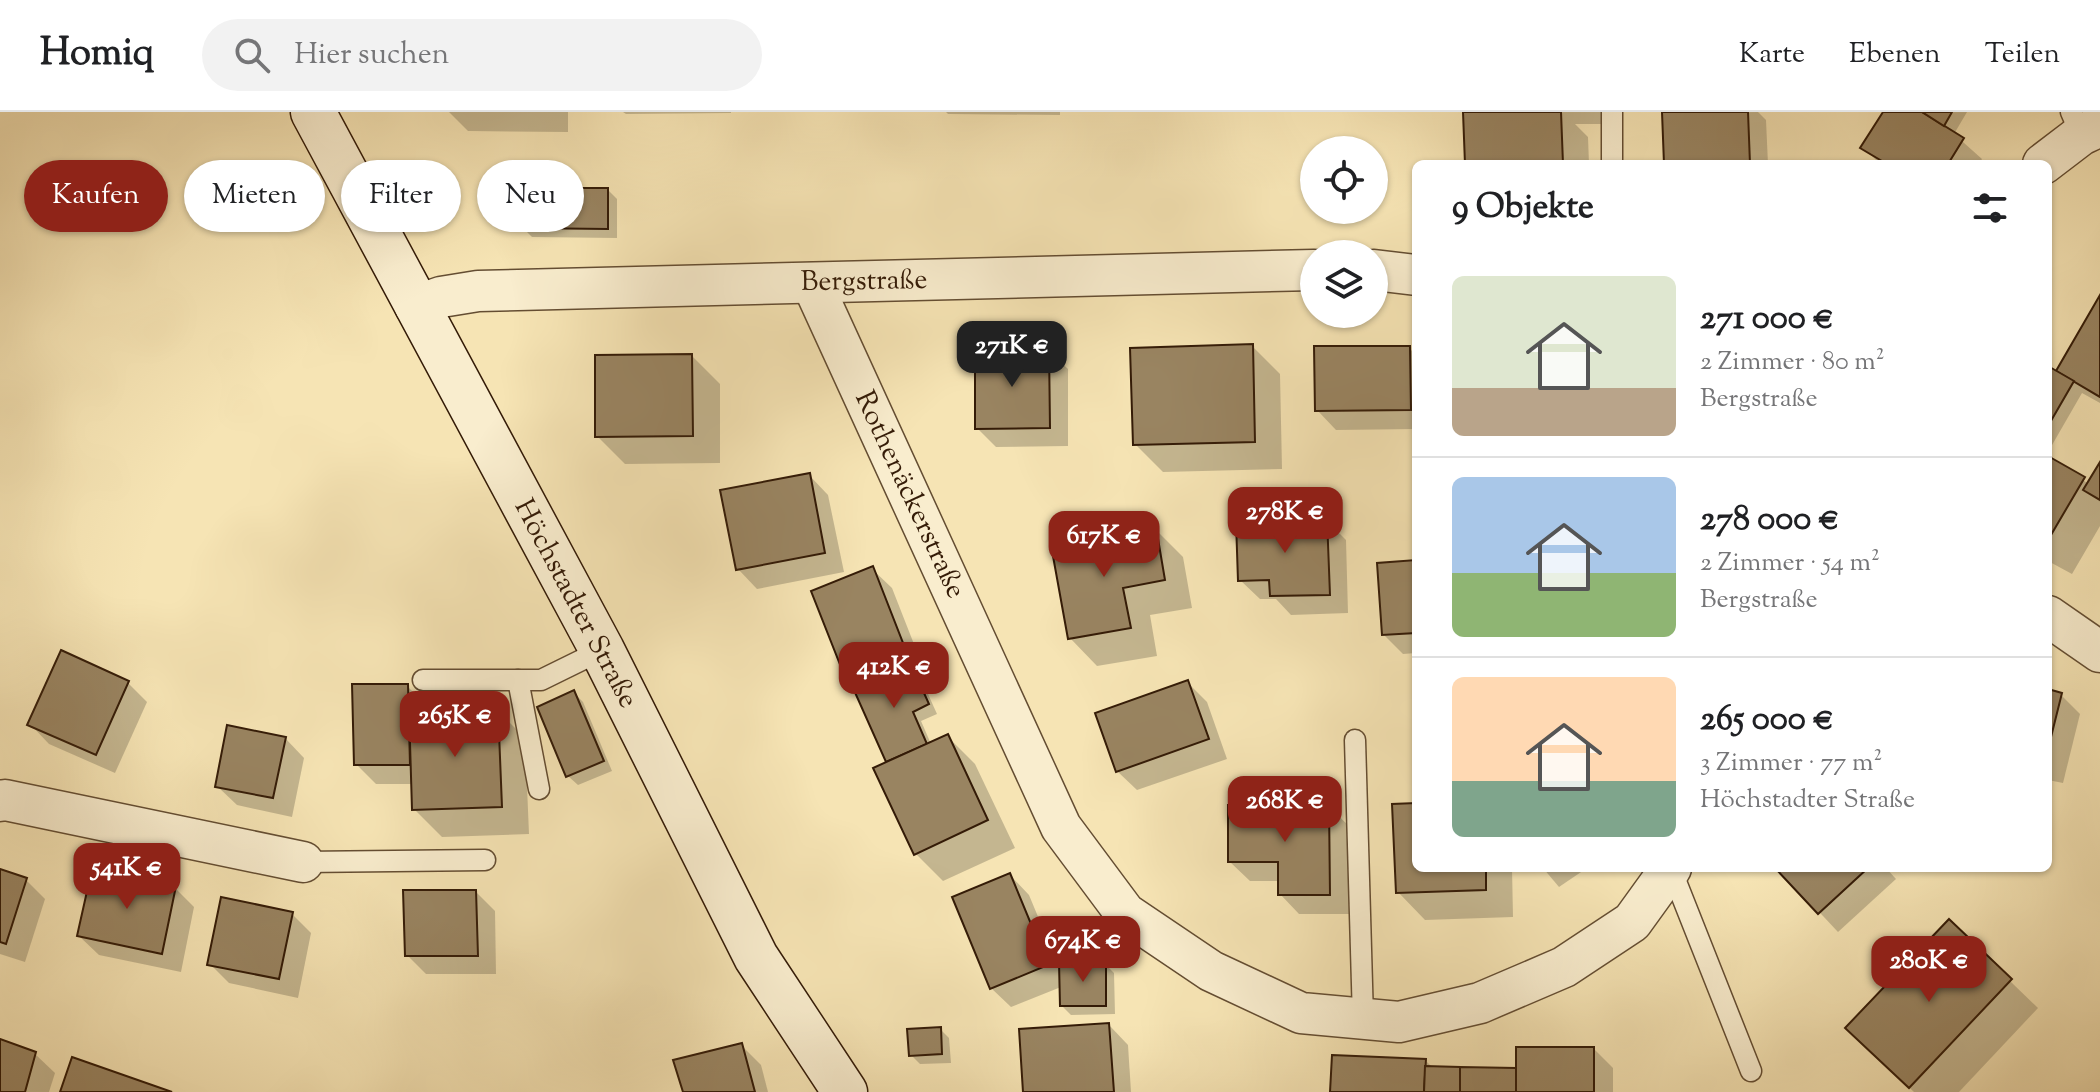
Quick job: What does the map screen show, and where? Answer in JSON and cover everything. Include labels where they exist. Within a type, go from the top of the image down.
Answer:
[{"type":"street","name":"Höchstadter Straße","points":[[313,112],[602,650],[756,957],[845,1092]]},
{"type":"street","points":[[2047,160],[2084,124]]},
{"type":"street","name":"Bergstraße","points":[[415,306],[441,297],[478,291],[1300,270]]},
{"type":"street","points":[[1388,272],[1412,275]]},
{"type":"street","name":"Rothenäckerstraße","points":[[812,283],[1061,827],[1125,913],[1211,971],[1301,1013],[1399,1022],[1480,1003],[1564,967],[1632,922],[1668,872]]},
{"type":"street","points":[[2052,619],[2100,652]]},
{"type":"street","points":[[0,801],[303,862]]},
{"type":"lane","points":[[1612,112],[1612,160]]},
{"type":"lane","points":[[423,680],[541,680],[602,650]]},
{"type":"lane","points":[[518,680],[539,789]]},
{"type":"lane","points":[[1355,740],[1363,1019]]},
{"type":"lane","points":[[303,862],[485,860]]},
{"type":"lane","points":[[1673,872],[1751,1071]]},
{"type":"building","points":[[1463,112],[1561,112],[1563,160],[1465,160]]},
{"type":"building","points":[[1662,112],[1748,112],[1750,160],[1664,160]]},
{"type":"building","points":[[1883,112],[1922,112],[1964,138],[1950,160],[1880,160],[1860,148]]},
{"type":"building","points":[[1922,112],[1952,112],[1944,126]]},
{"type":"building","points":[[584,188],[608,188],[608,229],[584,229]]},
{"type":"building","points":[[2100,295],[2100,397],[2056,371]]},
{"type":"building","points":[[1253,344],[1255,442],[1133,445],[1130,348]]},
{"type":"building","points":[[1314,346],[1410,346],[1411,410],[1315,411]]},
{"type":"building","points":[[1049,348],[1050,428],[975,429],[975,349]]},
{"type":"building","points":[[692,354],[693,436],[595,437],[595,355]]},
{"type":"building","points":[[2052,368],[2074,381],[2052,419]]},
{"type":"building","points":[[2052,458],[2085,477],[2052,533]]},
{"type":"building","points":[[2100,462],[2100,500],[2083,490]]},
{"type":"building","points":[[810,473],[825,553],[736,570],[720,490]]},
{"type":"building","points":[[1327,518],[1330,595],[1270,596],[1269,580],[1238,581],[1236,521]]},
{"type":"building","points":[[1156,527],[1165,580],[1123,588],[1131,628],[1068,639],[1051,545]]},
{"type":"building","points":[[1412,560],[1412,633],[1382,635],[1377,563]]},
{"type":"building","points":[[873,566],[903,643],[841,667],[811,591]]},
{"type":"building","points":[[61,650],[129,681],[96,755],[27,725]]},
{"type":"building","points":[[910,662],[929,704],[913,712],[927,744],[886,762],[853,688]]},
{"type":"building","points":[[1188,680],[1209,739],[1116,772],[1095,713]]},
{"type":"building","points":[[352,684],[408,684],[410,765],[354,765]]},
{"type":"building","points":[[574,690],[604,761],[566,777],[537,707]]},
{"type":"building","points":[[2052,690],[2062,693],[2052,733]]},
{"type":"building","points":[[498,708],[502,807],[412,810],[409,709]]},
{"type":"building","points":[[227,725],[286,737],[273,798],[215,787]]},
{"type":"building","points":[[948,734],[988,820],[914,855],[873,768]]},
{"type":"building","points":[[1412,803],[1412,872],[1486,872],[1486,890],[1396,893],[1392,804]]},
{"type":"building","points":[[1329,804],[1330,895],[1278,895],[1278,862],[1228,862],[1228,805]]},
{"type":"building","points":[[0,869],[27,878],[6,944],[0,942]]},
{"type":"building","points":[[92,869],[176,886],[162,954],[77,936]]},
{"type":"building","points":[[1779,872],[1864,872],[1818,914]]},
{"type":"building","points":[[1010,873],[1048,965],[990,989],[952,897]]},
{"type":"building","points":[[403,890],[476,890],[478,956],[405,956]]},
{"type":"building","points":[[221,897],[293,912],[279,979],[207,965]]},
{"type":"building","points":[[1949,919],[2012,979],[1909,1088],[1845,1028]]},
{"type":"building","points":[[1059,962],[1106,962],[1106,1006],[1060,1006]]},
{"type":"building","points":[[1109,1023],[1114,1092],[1023,1092],[1019,1029]]},
{"type":"building","points":[[941,1027],[942,1054],[909,1056],[907,1029]]},
{"type":"building","points":[[0,1039],[36,1052],[25,1092],[0,1092]]},
{"type":"building","points":[[742,1043],[755,1092],[683,1092],[673,1060]]},
{"type":"building","points":[[1516,1047],[1594,1047],[1594,1092],[1516,1092]]},
{"type":"building","points":[[1332,1055],[1426,1059],[1424,1092],[1330,1092]]},
{"type":"building","points":[[72,1057],[172,1092],[60,1092]]},
{"type":"building","points":[[1425,1066],[1460,1067],[1460,1092],[1424,1092]]},
{"type":"building","points":[[1460,1067],[1516,1068],[1516,1092],[1460,1092]]}]
